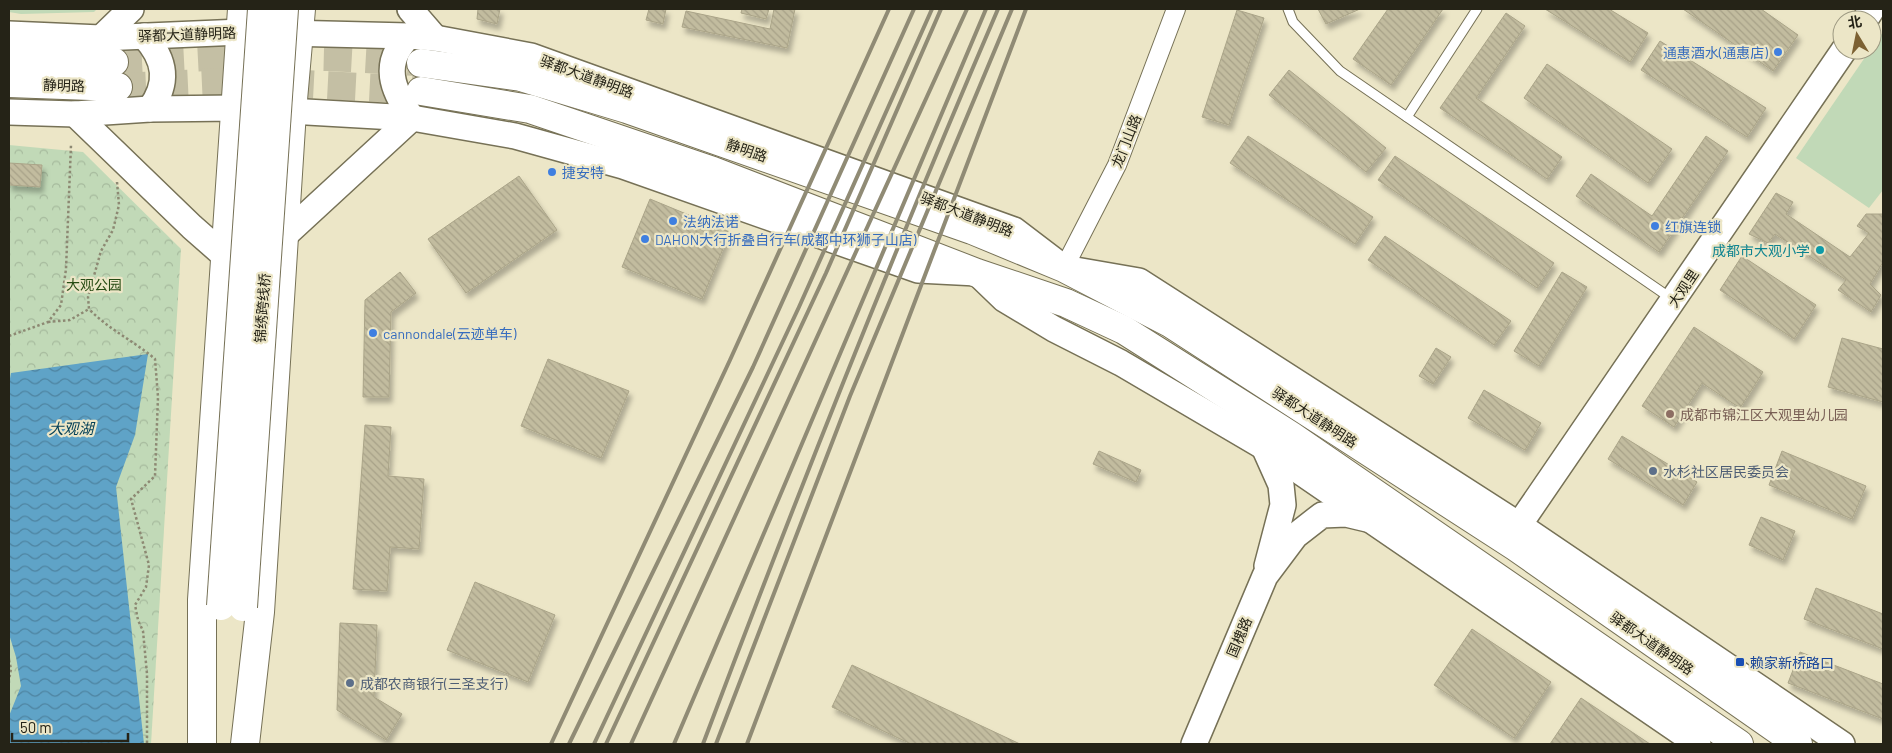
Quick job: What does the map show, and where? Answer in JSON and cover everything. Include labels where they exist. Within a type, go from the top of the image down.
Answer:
[{"type":"main road","name":"锦绣跨线桥","points":[[232,606],[262,9]]},
{"type":"main road","name":"锦绣跨线桥","points":[[232,606],[284,9]]},
{"type":"main road","points":[[202,744],[202,600],[242,21]]},
{"type":"main road","points":[[245,744],[260,612],[292,111],[300,22]]},
{"type":"main road","name":"静明路","points":[[9,57],[116,75],[9,83]]},
{"type":"main road","name":"静明路","points":[[421,63],[522,78],[627,109],[972,230],[1064,268]]},
{"type":"main road","points":[[421,90],[530,110],[712,171],[977,273]]},
{"type":"main road","name":"驿都大道静明路","points":[[1064,268],[1170,323],[1516,547],[1798,744]]},
{"type":"main road","name":"驿都大道静明路","points":[[977,273],[1066,303],[1124,330],[1157,349],[1290,435],[1739,744]]},
{"type":"main road","points":[[209,744],[232,606]]},
{"type":"main road","points":[[232,606],[239,744]]},
{"type":"street","points":[[101,38],[131,9]]},
{"type":"street","points":[[410,9],[435,38]]},
{"type":"street","name":"龙门山路","points":[[1064,268],[1117,165],[1176,9]]},
{"type":"street","name":"驿都大道静明路","points":[[9,34],[101,38],[144,36],[242,21],[300,22],[435,38],[531,56],[1014,230],[1064,268]]},
{"type":"street","points":[[144,36],[155,48],[162,64],[163,78],[159,97],[150,110]]},
{"type":"street","points":[[285,235],[412,118],[399,100],[392,70],[398,46],[409,36]]},
{"type":"street","name":"大观里","points":[[1519,524],[1674,301],[1837,60]]},
{"type":"street","name":"驿都大道静明路","points":[[9,112],[75,114],[236,108],[412,118],[515,136],[623,166],[918,270],[977,273]]},
{"type":"street","points":[[75,114],[192,227],[225,256]]},
{"type":"street","points":[[1064,268],[1139,281],[1519,524],[1842,744]]},
{"type":"street","points":[[977,273],[1004,299],[1054,329],[1121,363],[1264,447],[1698,744]]},
{"type":"street","points":[[1264,447],[1282,485],[1283,506],[1265,576]]},
{"type":"street","name":"国槐路","points":[[1194,744],[1265,576],[1295,536],[1322,515],[1346,514],[1374,521]]},
{"type":"lane","points":[[1288,9],[1293,22],[1340,71],[1674,301]]},
{"type":"lane","points":[[1407,117],[1477,9]]},
{"type":"path","points":[[48,322],[61,305],[66,269],[71,145]]},
{"type":"path","points":[[129,165],[117,182],[119,205],[113,230],[100,251],[88,297],[89,309],[99,320],[135,342],[155,359],[158,407],[155,476],[131,499],[149,565],[146,587],[135,605],[138,620],[143,631],[147,674],[147,744]]},
{"type":"path","points":[[9,336],[48,322],[70,320],[89,309]]},
{"type":"path","points":[[9,660],[11,669],[9,680]]},
{"type":"green space","points":[[9,9],[97,9],[94,12],[21,14],[9,12]]},
{"type":"green space","points":[[1883,35],[1883,190],[1869,208],[1796,158],[1863,60],[1882,60]]},
{"type":"green space","name":"大观公园","points":[[9,145],[83,152],[181,249],[151,744],[9,744]]},
{"type":"water","name":"大观湖","points":[[148,354],[135,435],[116,487],[144,744],[9,744],[9,716],[21,686],[16,657],[9,634],[9,384],[11,373]]},
{"type":"building","points":[[478,9],[500,9],[497,24],[477,19]]},
{"type":"building","points":[[649,9],[666,9],[663,24],[646,20]]},
{"type":"building","points":[[742,9],[769,9],[766,19],[741,13]]},
{"type":"building","points":[[774,9],[795,9],[787,48],[682,27],[686,11],[770,29]]},
{"type":"building","points":[[1318,9],[1360,9],[1326,24]]},
{"type":"building","points":[[1388,9],[1443,9],[1391,85],[1353,59]]},
{"type":"building","points":[[1545,9],[1609,9],[1648,33],[1630,62]]},
{"type":"building","points":[[1683,9],[1761,9],[1798,35],[1773,71]]},
{"type":"building","points":[[1237,10],[1264,18],[1229,125],[1202,117]]},
{"type":"building","points":[[1506,13],[1525,26],[1476,98],[1562,157],[1547,179],[1440,108]]},
{"type":"building","points":[[1660,41],[1766,108],[1747,137],[1641,70]]},
{"type":"building","points":[[1547,64],[1672,149],[1648,183],[1524,98]]},
{"type":"building","points":[[1289,70],[1386,148],[1366,172],[1269,95]]},
{"type":"building","points":[[1248,136],[1373,217],[1355,244],[1230,163]]},
{"type":"building","points":[[1706,136],[1728,151],[1659,252],[1576,196],[1591,174],[1652,216]]},
{"type":"building","points":[[1395,156],[1554,263],[1537,288],[1378,180]]},
{"type":"building","points":[[9,163],[42,165],[40,187],[9,185]]},
{"type":"building","points":[[519,176],[557,230],[466,293],[428,239]]},
{"type":"building","name":"成都市大观小学","points":[[1776,193],[1793,202],[1786,214],[1850,257],[1869,233],[1857,226],[1866,214],[1883,214],[1883,262],[1870,284],[1881,295],[1871,312],[1838,290],[1846,280],[1775,234],[1768,243],[1749,234]]},
{"type":"building","points":[[650,199],[730,232],[702,299],[622,267]]},
{"type":"building","points":[[1385,236],[1511,321],[1494,345],[1368,260]]},
{"type":"building","points":[[1742,256],[1816,305],[1794,339],[1720,290]]},
{"type":"building","points":[[400,272],[416,293],[391,312],[389,397],[363,397],[365,300]]},
{"type":"building","points":[[1562,272],[1587,287],[1539,366],[1514,351]]},
{"type":"building","points":[[1694,327],[1763,372],[1740,408],[1702,383],[1674,427],[1642,406]]},
{"type":"building","points":[[1842,338],[1883,349],[1883,402],[1828,387]]},
{"type":"building","points":[[1436,348],[1451,357],[1433,384],[1419,376]]},
{"type":"building","points":[[548,359],[629,391],[601,458],[521,426]]},
{"type":"building","points":[[1484,390],[1541,423],[1525,450],[1468,418]]},
{"type":"building","points":[[365,425],[391,427],[388,476],[424,479],[419,549],[390,547],[387,591],[353,589]]},
{"type":"building","name":"水杉社区居民委员会","points":[[1622,436],[1697,482],[1683,505],[1608,459]]},
{"type":"building","points":[[1099,451],[1141,470],[1136,482],[1093,464]]},
{"type":"building","points":[[1782,451],[1866,486],[1852,519],[1769,485]]},
{"type":"building","points":[[1761,517],[1795,531],[1783,560],[1749,545]]},
{"type":"building","points":[[475,582],[555,615],[528,682],[447,650]]},
{"type":"building","points":[[1816,588],[1883,614],[1883,649],[1804,619]]},
{"type":"building","points":[[340,623],[377,625],[374,697],[402,714],[386,740],[337,710]]},
{"type":"building","points":[[1472,629],[1551,682],[1514,738],[1434,685]]},
{"type":"building","points":[[1800,652],[1883,684],[1883,719],[1788,683]]},
{"type":"building","points":[[852,665],[1020,744],[911,744],[832,707]]},
{"type":"building","points":[[1581,698],[1650,744],[1550,744]]},
{"type":"tunnel","points":[[114,62],[246,55],[417,62]]},
{"type":"tunnel","points":[[118,87],[245,81],[419,90]]},
{"type":"railway","points":[[551,744],[730,360],[889,9]]},
{"type":"railway","points":[[569,744],[753,367],[914,9]]},
{"type":"railway","points":[[594,744],[799,307],[932,9]]},
{"type":"railway","points":[[606,744],[826,273],[941,9]]},
{"type":"railway","points":[[631,744],[967,9]]},
{"type":"railway","points":[[674,744],[986,9]]},
{"type":"railway","points":[[703,744],[846,375],[998,9]]},
{"type":"railway","points":[[716,744],[850,396],[1012,9]]},
{"type":"railway","points":[[747,744],[1026,9]]},
{"type":"place","name":"通惠酒水(通惠店)","points":[[1778,52]]},
{"type":"place","name":"捷安特","points":[[552,172]]},
{"type":"place","name":"法纳法诺","points":[[673,221]]},
{"type":"place","name":"红旗连锁","points":[[1655,226]]},
{"type":"place","name":"DAHON大行折叠自行车(成都中环狮子山店)","points":[[645,239]]},
{"type":"place","name":"成都市大观小学","points":[[1820,250]]},
{"type":"place","name":"cannondale(云迹单车)","points":[[373,333]]},
{"type":"place","name":"成都市锦江区大观里幼儿园","points":[[1670,414]]},
{"type":"place","name":"水杉社区居民委员会","points":[[1653,471]]},
{"type":"place","name":"赖家新桥路口","points":[[1740,662]]},
{"type":"place","name":"成都农商银行(三圣支行)","points":[[350,683]]}]
